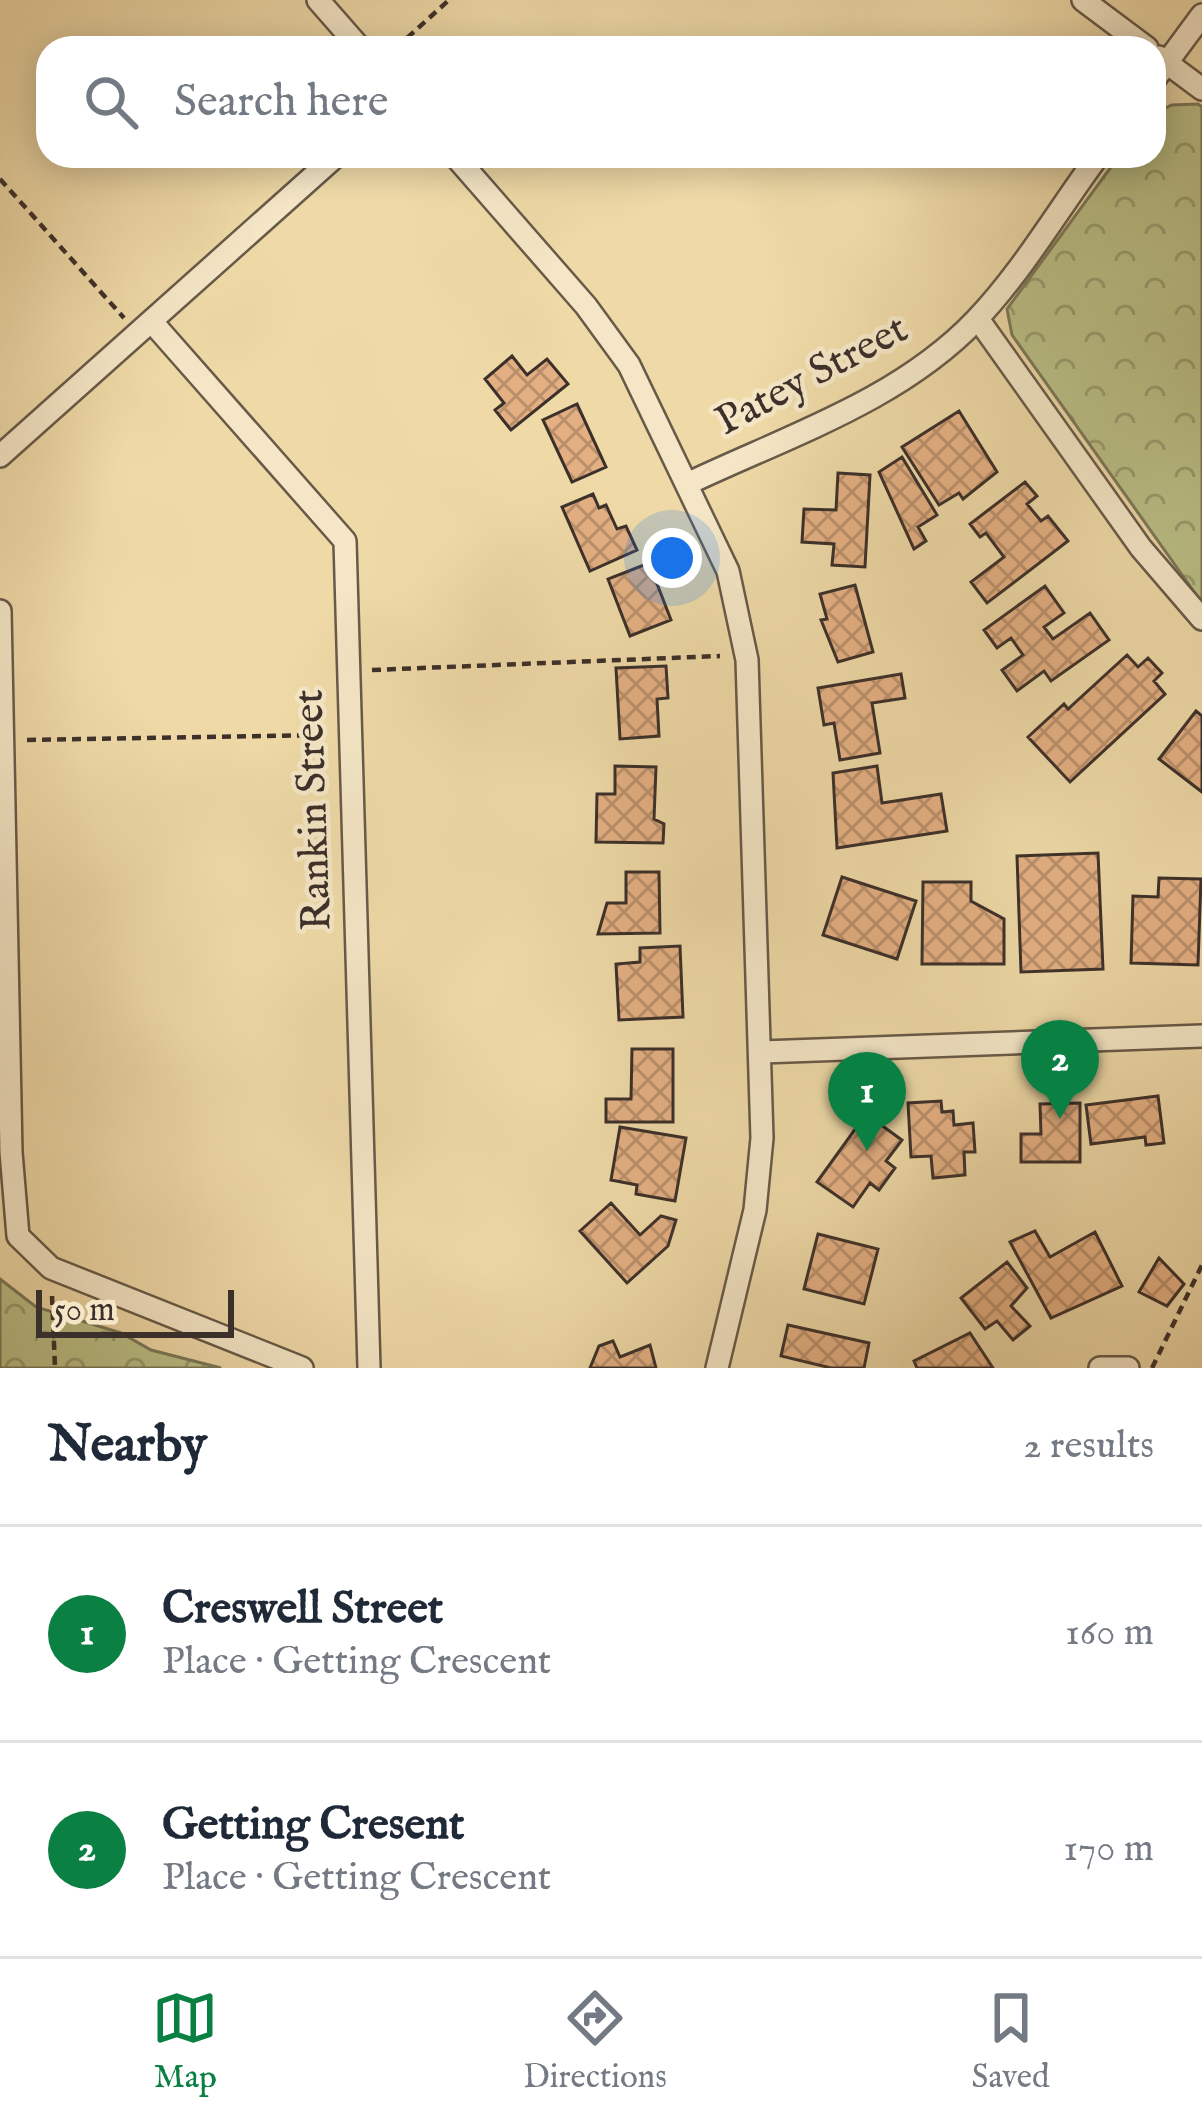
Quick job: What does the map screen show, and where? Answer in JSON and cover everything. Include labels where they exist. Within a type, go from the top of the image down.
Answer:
[{"type":"street","points":[[318,0],[350,36]]},
{"type":"street","points":[[1083,0],[1126,36]]},
{"type":"street","points":[[1166,51],[1202,15]]},
{"type":"street","points":[[1166,67],[1202,89]]},
{"type":"street","points":[[0,456],[323,168]]},
{"type":"street","points":[[465,168],[586,306],[618,350],[728,571],[746,656],[760,1181],[717,1368]]},
{"type":"street","name":"Patey Street","points":[[687,484],[882,392],[932,360],[978,319],[1089,168]]},
{"type":"street","points":[[978,319],[1141,548],[1202,619]]},
{"type":"street","name":"Rankin Street","points":[[145,328],[345,541],[369,1368]]},
{"type":"street","points":[[0,611],[5,1082],[18,1236],[51,1268],[302,1368]]},
{"type":"street","points":[[760,1052],[1202,1036]]},
{"type":"street","points":[[1100,1368],[1128,1368]]},
{"type":"path","points":[[408,36],[449,0]]},
{"type":"path","points":[[0,178],[145,328]]},
{"type":"path","points":[[349,672],[412,665],[746,656]]},
{"type":"path","points":[[3,741],[350,735]]},
{"type":"path","points":[[1152,1368],[1202,1265]]},
{"type":"path","points":[[51,1268],[55,1368]]},
{"type":"green space","points":[[1202,107],[1202,603],[1012,335],[1007,309],[1110,168],[1166,168],[1166,108]]},
{"type":"green space","points":[[0,1279],[36,1307],[121,1333],[151,1350],[221,1368],[0,1368]]},
{"type":"building","points":[[512,356],[527,375],[547,359],[568,384],[511,430],[495,410],[504,403],[485,379]]},
{"type":"building","points":[[577,404],[606,467],[572,482],[543,420]]},
{"type":"building","points":[[959,411],[997,472],[963,499],[959,493],[939,505],[902,447]]},
{"type":"building","points":[[902,457],[937,515],[918,527],[926,541],[914,549],[879,472]]},
{"type":"building","points":[[838,473],[870,475],[865,567],[832,565],[834,544],[802,542],[804,509],[836,510]]},
{"type":"building","points":[[1025,482],[1037,496],[1027,504],[1041,521],[1048,516],[1068,541],[987,603],[971,582],[1004,557],[986,533],[980,537],[970,524]]},
{"type":"building","points":[[593,494],[599,508],[606,505],[617,529],[626,526],[637,550],[590,571],[562,507]]},
{"type":"building","points":[[649,563],[671,620],[630,636],[608,579]]},
{"type":"building","points":[[855,585],[873,652],[838,662],[821,620],[827,619],[820,594]]},
{"type":"building","points":[[1045,586],[1064,613],[1044,627],[1053,639],[1090,613],[1109,640],[1051,681],[1044,671],[1017,691],[1002,670],[1023,655],[1011,638],[997,648],[984,630]]},
{"type":"building","points":[[1127,655],[1138,667],[1148,658],[1162,673],[1154,681],[1165,694],[1070,782],[1028,737],[1064,704],[1068,709]]},
{"type":"building","points":[[666,666],[668,698],[657,699],[659,736],[620,739],[616,668]]},
{"type":"building","points":[[901,674],[905,698],[872,703],[880,753],[840,760],[834,723],[824,725],[818,688]]},
{"type":"building","points":[[1196,711],[1202,716],[1202,792],[1159,759]]},
{"type":"building","points":[[615,766],[656,767],[654,819],[664,824],[663,843],[596,842],[597,794],[615,794]]},
{"type":"building","points":[[877,766],[882,803],[941,794],[947,831],[837,848],[833,773]]},
{"type":"building","points":[[1098,853],[1103,969],[1021,972],[1017,856]]},
{"type":"building","points":[[626,872],[659,872],[660,933],[598,934],[607,903],[626,903]]},
{"type":"building","points":[[842,877],[916,901],[897,959],[823,935]]},
{"type":"building","points":[[1159,878],[1201,879],[1198,965],[1131,963],[1133,896],[1158,897]]},
{"type":"building","points":[[923,882],[971,882],[971,901],[1004,919],[1004,964],[922,964]]},
{"type":"building","points":[[680,946],[683,1017],[619,1020],[616,964],[640,962],[640,948]]},
{"type":"building","points":[[632,1049],[673,1049],[673,1122],[606,1122],[606,1099],[631,1099]]},
{"type":"building","points":[[1158,1096],[1164,1143],[1146,1145],[1145,1137],[1091,1144],[1086,1105]]},
{"type":"building","points":[[941,1101],[942,1112],[953,1111],[954,1125],[973,1123],[975,1152],[964,1152],[965,1175],[933,1178],[931,1156],[911,1157],[908,1103]]},
{"type":"building","points":[[1080,1103],[1080,1162],[1021,1162],[1021,1134],[1041,1134],[1040,1104]]},
{"type":"building","points":[[866,1114],[902,1140],[886,1161],[895,1168],[879,1190],[870,1183],[853,1207],[817,1182]]},
{"type":"building","points":[[620,1127],[686,1138],[675,1201],[636,1194],[637,1185],[611,1180]]},
{"type":"building","points":[[611,1203],[640,1235],[661,1216],[676,1220],[668,1246],[627,1283],[580,1231]]},
{"type":"building","points":[[1035,1231],[1050,1257],[1095,1232],[1122,1286],[1051,1318],[1010,1242]]},
{"type":"building","points":[[818,1234],[878,1249],[864,1304],[804,1289]]},
{"type":"building","points":[[1159,1258],[1184,1284],[1167,1306],[1139,1292]]},
{"type":"building","points":[[1007,1262],[1027,1288],[1011,1306],[1030,1326],[1013,1340],[997,1321],[985,1329],[961,1298]]},
{"type":"building","points":[[788,1325],[869,1343],[864,1368],[831,1368],[781,1356]]},
{"type":"building","points":[[970,1333],[993,1368],[917,1368],[914,1361]]},
{"type":"building","points":[[613,1341],[620,1357],[650,1345],[656,1368],[590,1368],[599,1346]]},
{"type":"place","name":"Getting Cresent","points":[[1060,1119]]},
{"type":"place","name":"Creswell Street","points":[[867,1151]]}]
